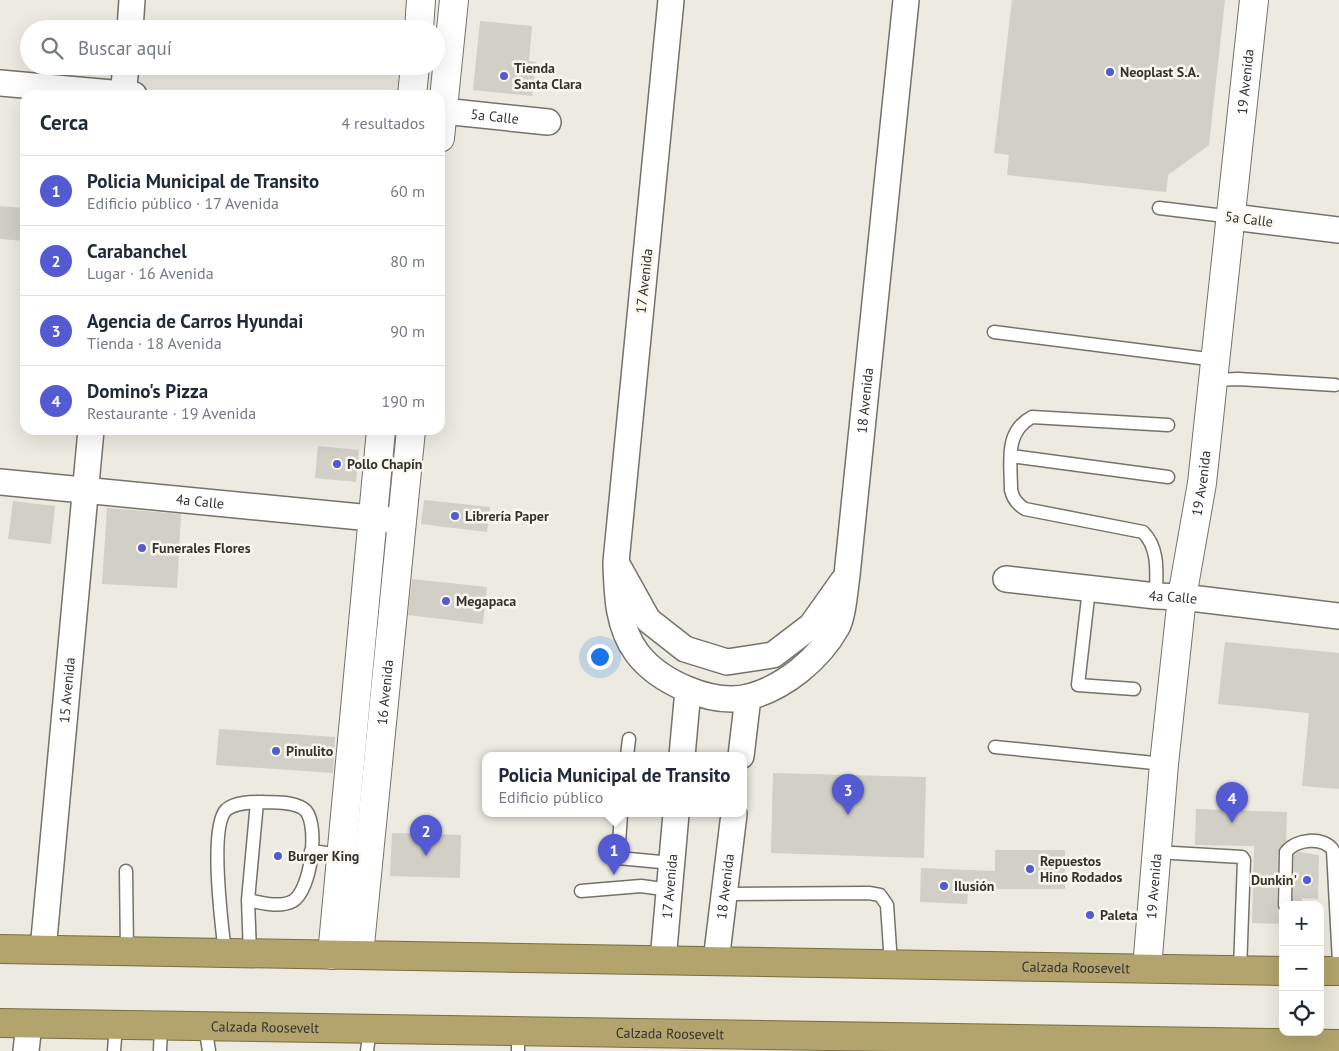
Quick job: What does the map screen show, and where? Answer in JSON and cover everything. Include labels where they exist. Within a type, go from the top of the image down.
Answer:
[{"type":"highway","name":"Calzada Roosevelt","points":[[0,949],[1279,970]]},
{"type":"highway","points":[[1324,971],[1339,971]]},
{"type":"highway","name":"Calzada Roosevelt","points":[[0,1023],[29,1024],[115,1038],[1265,1047],[1339,1044]]},
{"type":"main road","points":[[420,20],[422,0]]},
{"type":"main road","points":[[445,91],[454,0]]},
{"type":"main road","name":"19 Avenida","points":[[1147,968],[1164,764],[1169,596],[1202,483],[1254,0]]},
{"type":"main road","points":[[413,90],[414,75]]},
{"type":"main road","name":"16 Avenida","points":[[332,955],[381,435]]},
{"type":"main road","name":"16 Avenida","points":[[359,955],[411,435]]},
{"type":"street","points":[[131,20],[132,0]]},
{"type":"street","name":"17 Avenida","points":[[671,0],[616,562],[618,610],[637,652],[660,676],[688,690],[719,697],[748,697]]},
{"type":"street","name":"18 Avenida","points":[[748,697],[780,683],[810,662],[838,626],[847,575],[906,0]]},
{"type":"street","points":[[126,75],[127,90]]},
{"type":"street","points":[[0,83],[74,90]]},
{"type":"street","name":"5a Calle","points":[[445,111],[548,122]]},
{"type":"street","name":"5a Calle","points":[[1232,217],[1339,230]]},
{"type":"street","name":"15 Avenida","points":[[43,950],[90,435]]},
{"type":"street","name":"4a Calle","points":[[0,482],[402,521]]},
{"type":"street","points":[[616,562],[648,620],[685,649],[727,662],[773,655],[810,626],[847,575]]},
{"type":"street","name":"4a Calle","points":[[1006,579],[1339,616]]},
{"type":"street","points":[[682,752],[688,690]]},
{"type":"street","points":[[741,752],[748,697]]},
{"type":"street","name":"17 Avenida","points":[[663,960],[676,817]]},
{"type":"street","name":"18 Avenida","points":[[716,961],[734,817]]},
{"type":"street","points":[[26,1051],[29,1024]]},
{"type":"lane","name":"5a Calle","points":[[1159,208],[1232,217]]},
{"type":"lane","points":[[994,332],[1215,370],[1238,379],[1334,385]]},
{"type":"lane","points":[[1168,424],[1032,417],[1021,423],[1016,431],[1012,439],[1011,456],[1012,497],[1018,505],[1025,509],[1143,532],[1153,546],[1169,596]]},
{"type":"lane","points":[[1011,456],[1168,476]]},
{"type":"lane","points":[[1089,589],[1078,685],[1134,689]]},
{"type":"lane","points":[[627,752],[629,739]]},
{"type":"lane","points":[[995,747],[1164,764]]},
{"type":"lane","points":[[238,953],[248,900],[257,802]]},
{"type":"lane","points":[[238,953],[218,890],[220,820],[227,810],[236,804],[257,802],[301,806],[308,813],[311,825],[311,851],[303,890],[294,900],[283,904],[248,900]]},
{"type":"lane","points":[[621,817],[618,858],[672,864]]},
{"type":"lane","points":[[1285,901],[1286,852],[1291,846],[1298,843],[1321,841],[1328,843],[1333,850],[1339,963]]},
{"type":"lane","points":[[311,851],[341,854]]},
{"type":"lane","points":[[1156,852],[1242,857],[1244,860],[1240,970]]},
{"type":"lane","points":[[126,871],[127,952]]},
{"type":"lane","points":[[581,891],[640,886],[670,890]]},
{"type":"lane","points":[[724,894],[869,893],[880,896],[887,905],[891,964]]},
{"type":"building","name":"Neoplast S.A.","points":[[1012,0],[1225,0],[1209,145],[1168,175],[1166,192],[1007,175],[1009,155],[994,153]]},
{"type":"building","points":[[480,21],[532,26],[529,61],[536,62],[532,96],[473,90]]},
{"type":"building","points":[[0,206],[20,208],[20,241],[0,239]]},
{"type":"building","name":"Pollo Chapín","points":[[318,446],[359,450],[356,482],[315,478]]},
{"type":"building","name":"Librería Paper","points":[[424,500],[490,507],[487,532],[421,524]]},
{"type":"building","points":[[13,501],[55,506],[51,544],[8,539]]},
{"type":"building","name":"Funerales Flores","points":[[107,508],[181,514],[177,588],[102,584]]},
{"type":"building","name":"Megapaca","points":[[412,579],[487,587],[483,624],[408,615]]},
{"type":"building","points":[[1225,642],[1339,653],[1339,789],[1302,786],[1309,713],[1218,704]]},
{"type":"building","name":"Pinulito","points":[[219,729],[335,737],[333,773],[216,765]]},
{"type":"building","points":[[773,773],[926,777],[924,858],[771,853]]},
{"type":"building","points":[[1196,809],[1287,812],[1286,841],[1278,852],[1277,905],[1279,908],[1279,924],[1252,923],[1254,846],[1195,845]]},
{"type":"building","points":[[392,833],[461,835],[460,878],[390,876]]},
{"type":"building","points":[[995,850],[1065,850],[1065,889],[968,889],[967,904],[920,902],[921,868],[995,871]]},
{"type":"building","points":[[1299,852],[1319,855],[1318,899],[1302,898],[1302,901],[1293,901],[1294,855]]},
{"type":"place","name":"Neoplast S.A.","points":[[1110,72]]},
{"type":"place","name":"Tienda Santa Clara","points":[[504,76]]},
{"type":"place","name":"Pollo Chapín","points":[[337,464]]},
{"type":"place","name":"Librería Paper","points":[[455,516]]},
{"type":"place","name":"Funerales Flores","points":[[142,548]]},
{"type":"place","name":"Megapaca","points":[[446,601]]},
{"type":"place","name":"Pinulito","points":[[276,751]]},
{"type":"place","name":"Agencia de Carros Hyundai","points":[[848,815]]},
{"type":"place","name":"Domino's Pizza","points":[[1232,823]]},
{"type":"place","name":"Burger King","points":[[278,856]]},
{"type":"place","name":"Carabanchel","points":[[426,856]]},
{"type":"place","name":"Repuestos Hino Rodados","points":[[1030,869]]},
{"type":"place","name":"Policia Municipal de Transito","points":[[614,875]]},
{"type":"place","name":"Dunkin'","points":[[1307,880]]},
{"type":"place","name":"Ilusión","points":[[944,886]]},
{"type":"place","name":"Paleta","points":[[1090,915]]}]
